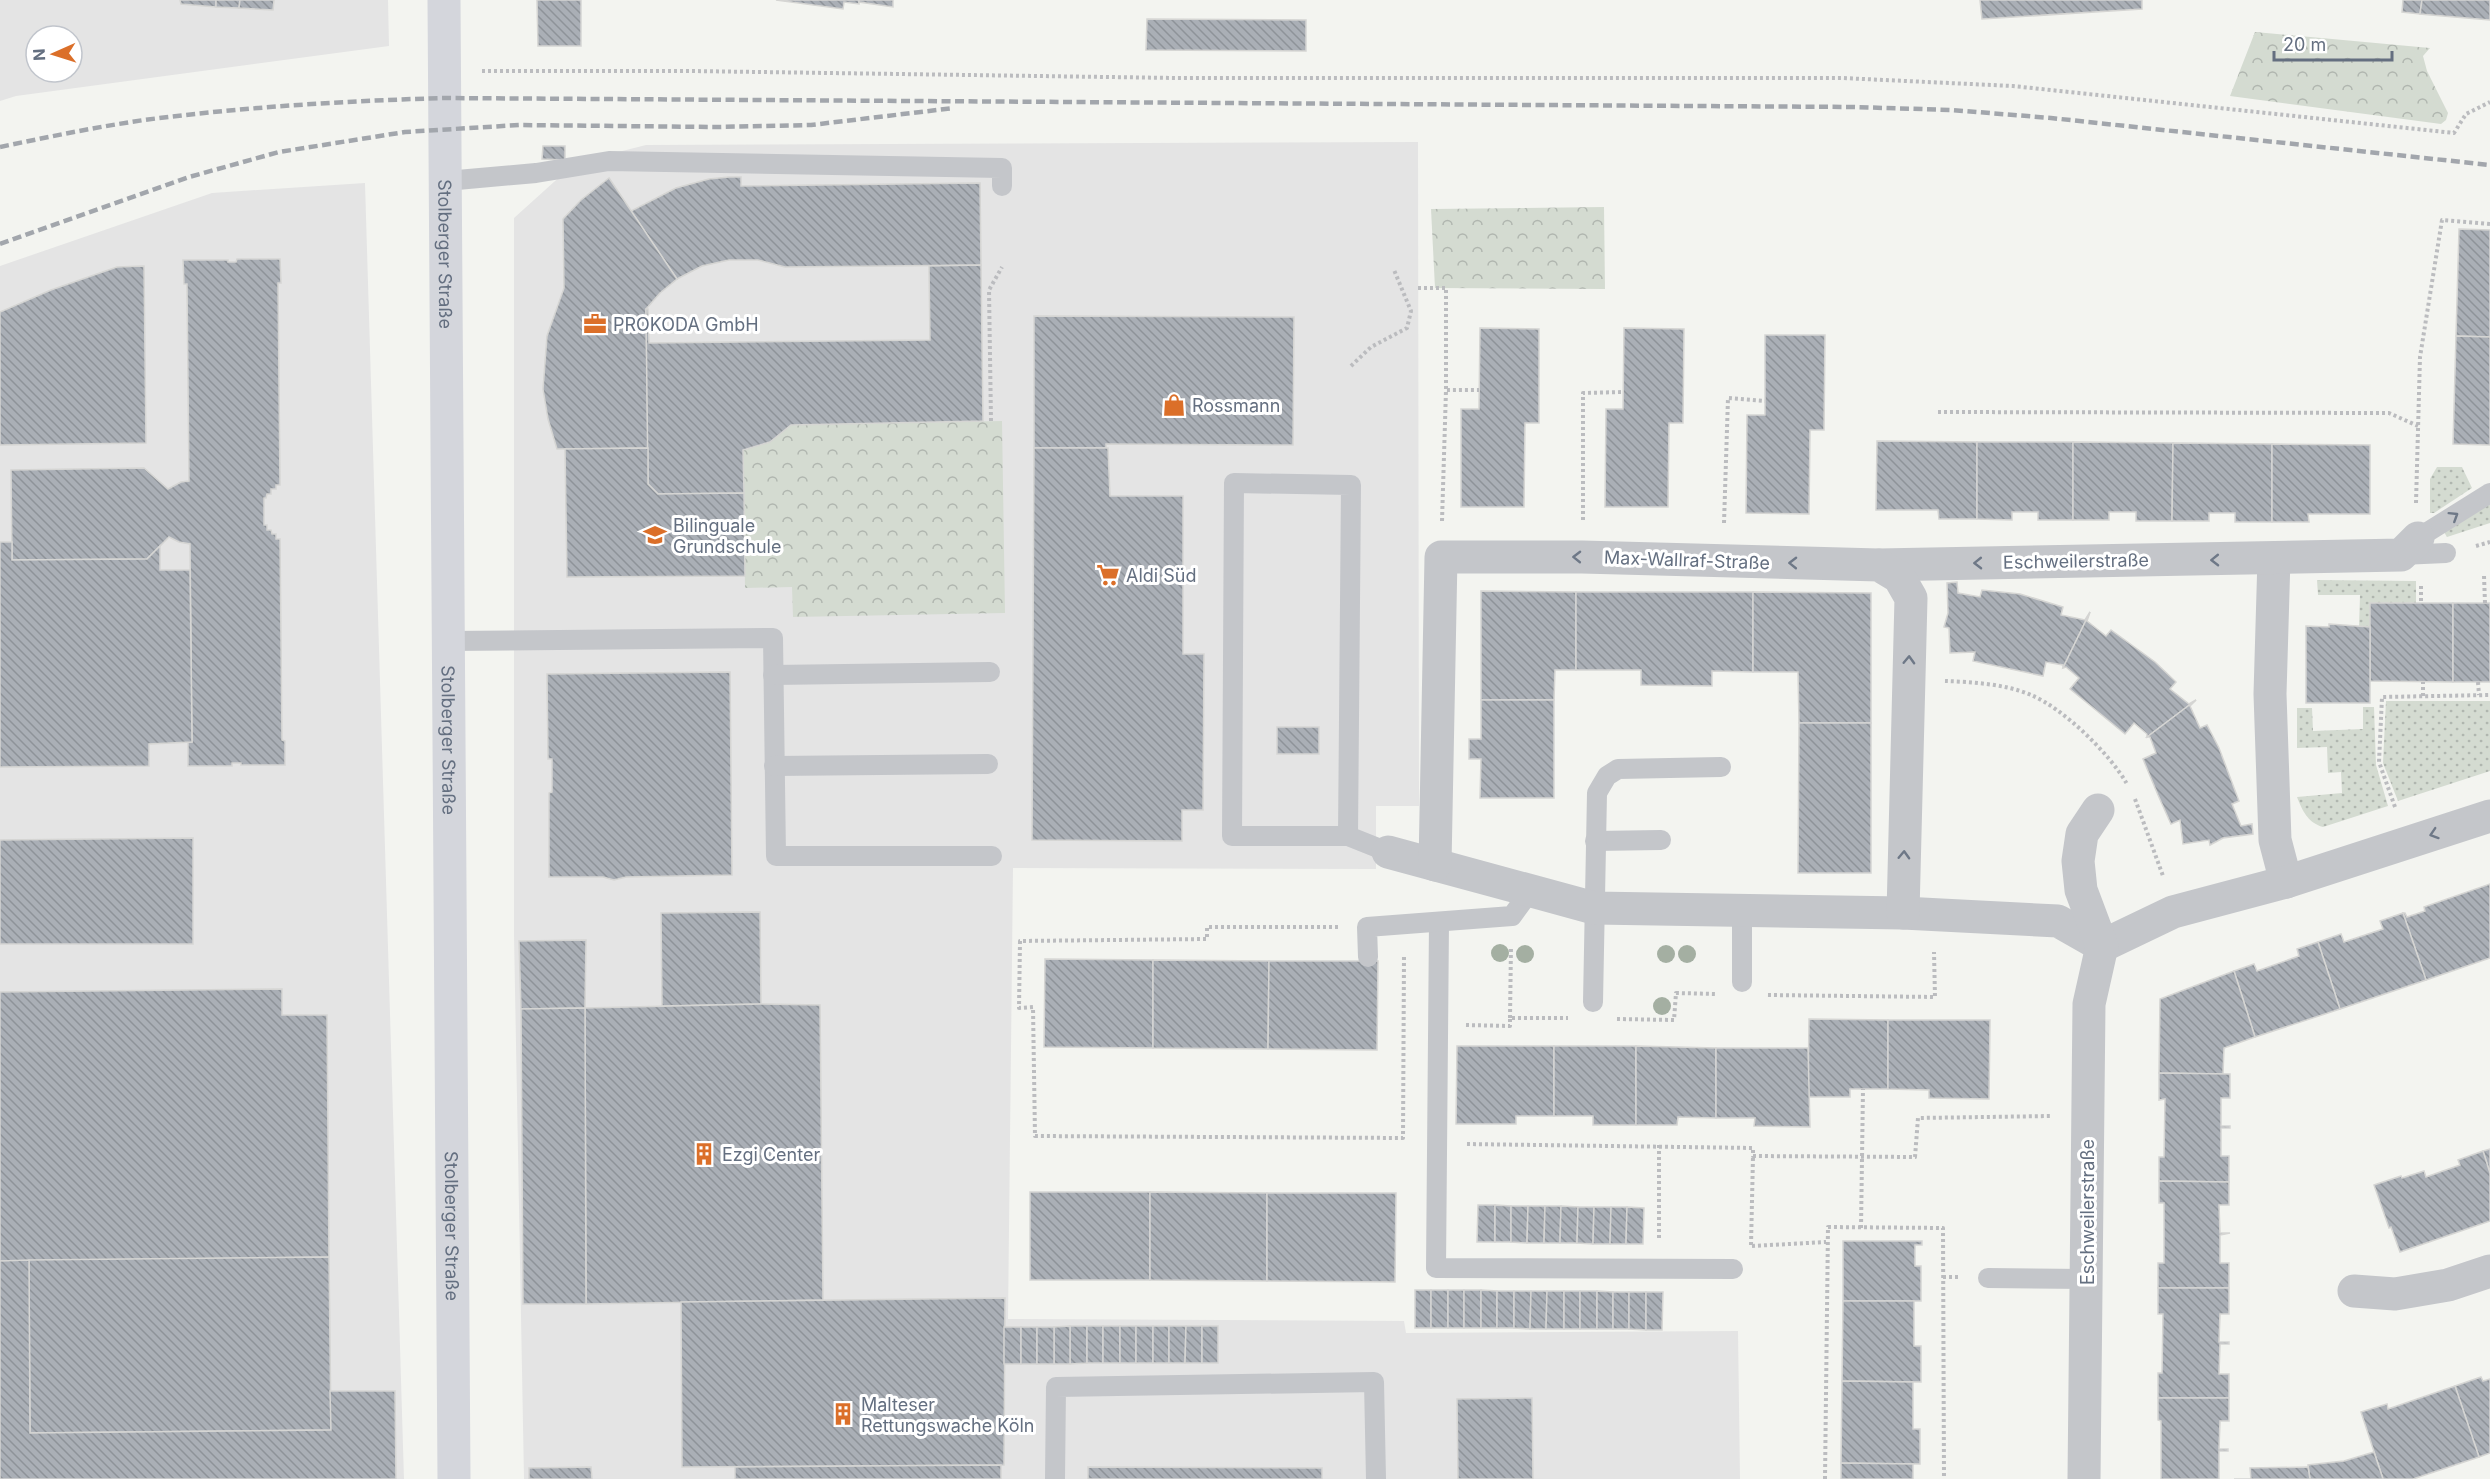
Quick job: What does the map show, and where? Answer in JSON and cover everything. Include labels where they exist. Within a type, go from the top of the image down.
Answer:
[{"type":"street","name":"Stolberger Straße","points":[[444,0],[454,1479]]},
{"type":"street","name":"Eschweilerstraße","points":[[1879,565],[2413,556]]},
{"type":"street","name":"Max-Wallraf-Straße","points":[[1441,557],[1582,557],[1879,565]]},
{"type":"street","points":[[1435,865],[1441,557]]},
{"type":"street","points":[[2274,558],[2270,694],[2275,840],[2286,882]]},
{"type":"street","points":[[1879,565],[1899,577],[1911,598],[1903,913]]},
{"type":"street","points":[[2098,810],[2082,834],[2078,861],[2081,890],[2102,946]]},
{"type":"street","points":[[2102,946],[2172,912],[2286,882],[2490,816]]},
{"type":"street","points":[[1388,852],[1594,908],[1903,913],[2058,921],[2102,946]]},
{"type":"street","name":"Eschweilerstraße","points":[[2084,1479],[2089,1004],[2102,946]]},
{"type":"street","points":[[2354,1291],[2395,1294],[2448,1286],[2490,1271]]},
{"type":"lane","points":[[446,181],[536,173],[609,161],[1002,168],[1002,186]]},
{"type":"lane","points":[[1348,836],[1351,485],[1234,483],[1232,836],[1348,836],[1388,852]]},
{"type":"lane","points":[[2413,556],[2490,493]]},
{"type":"lane","points":[[2413,556],[2446,553]]},
{"type":"lane","points":[[449,641],[773,638],[776,856],[992,856]]},
{"type":"lane","points":[[773,675],[990,672]]},
{"type":"lane","points":[[774,766],[988,764]]},
{"type":"lane","points":[[1593,1002],[1597,793],[1607,776],[1618,769],[1721,767]]},
{"type":"lane","points":[[1595,841],[1661,840]]},
{"type":"lane","points":[[1368,957],[1367,927],[1512,916],[1531,890]]},
{"type":"lane","points":[[1742,910],[1742,982]]},
{"type":"lane","points":[[1439,922],[1436,1268],[1733,1269]]},
{"type":"lane","points":[[1988,1278],[2086,1280]]},
{"type":"lane","points":[[1055,1479],[1056,1387],[1374,1382],[1376,1479]]},
{"type":"path","points":[[444,74],[488,71],[690,71],[1177,78],[1842,78],[2013,86],[2454,133],[2466,114],[2490,102]]},
{"type":"path","points":[[2421,603],[2413,556],[2420,357],[2442,220],[2490,224]]},
{"type":"path","points":[[991,421],[989,290],[1002,267]]},
{"type":"path","points":[[1351,366],[1371,347],[1407,328],[1411,312],[1394,270]]},
{"type":"path","points":[[1418,288],[1446,288],[1446,390],[1441,557]]},
{"type":"path","points":[[1446,390],[1479,390]]},
{"type":"path","points":[[1582,557],[1583,393],[1623,392]]},
{"type":"path","points":[[1723,562],[1728,398],[1764,401]]},
{"type":"path","points":[[1938,412],[2389,413],[2418,426]]},
{"type":"path","points":[[2484,576],[2485,603]]},
{"type":"path","points":[[1936,681],[1980,683],[2031,695],[2075,724],[2118,769],[2136,802],[2160,865]]},
{"type":"path","points":[[2423,681],[2423,696]]},
{"type":"path","points":[[2478,682],[2479,695]]},
{"type":"path","points":[[2396,811],[2379,762],[2382,697],[2490,695]]},
{"type":"path","points":[[1510,1018],[1512,916]]},
{"type":"path","points":[[1367,927],[1207,927],[1207,939],[1020,940],[1019,1008],[1033,1007],[1035,1136],[1403,1138],[1405,924]]},
{"type":"path","points":[[1860,1228],[1863,1089]]},
{"type":"path","points":[[1753,1156],[1915,1157],[1918,1118],[2087,1116]]},
{"type":"path","points":[[1437,1143],[1753,1148],[1751,1246],[1733,1269]]},
{"type":"path","points":[[1659,1145],[1659,1269]]},
{"type":"path","points":[[1825,1479],[1826,1242],[1828,1227],[1943,1228],[1944,1479]]},
{"type":"path","points":[[1751,1246],[1826,1242]]},
{"type":"shaded area","points":[[0,0],[388,0],[389,46],[16,96],[0,101]]},
{"type":"shaded area","points":[[1418,142],[1419,806],[1376,806],[1376,869],[1013,868],[1008,1319],[1404,1321],[1406,1333],[1738,1331],[1740,1479],[524,1479],[514,935],[514,218],[575,163],[646,145]]},
{"type":"shaded area","points":[[365,183],[404,1479],[0,1479],[0,266],[212,193]]},
{"type":"green space","points":[[2255,32],[2430,48],[2423,56],[2427,71],[2448,113],[2446,120],[2441,124],[2230,96]]},
{"type":"green space","points":[[1604,207],[1605,289],[1435,288],[1431,209]]},
{"type":"green space","points":[[1002,421],[1005,613],[793,617],[792,587],[745,588],[743,450],[770,442],[791,425]]},
{"type":"green space","points":[[2437,467],[2462,467],[2472,488],[2434,513],[2430,513],[2430,479]]},
{"type":"green space","points":[[2490,504],[2490,523],[2447,537],[2444,532]]},
{"type":"green space","points":[[2317,580],[2416,581],[2416,603],[2371,603],[2370,627],[2359,627],[2360,595],[2318,595]]},
{"type":"green space","points":[[2386,701],[2490,701],[2490,771],[2398,801],[2383,763]]},
{"type":"green space","points":[[2363,707],[2374,707],[2376,765],[2388,806],[2323,827],[2310,819],[2303,811],[2297,797],[2342,793],[2341,772],[2328,773],[2327,747],[2297,748],[2297,708],[2312,708],[2313,731],[2363,729]]},
{"type":"building","points":[[180,0],[216,0],[216,7],[181,4]]},
{"type":"building","points":[[216,0],[240,0],[239,8],[216,7]]},
{"type":"building","points":[[240,0],[274,0],[273,10],[239,8]]},
{"type":"building","points":[[537,0],[581,0],[581,46],[538,46]]},
{"type":"building","points":[[776,0],[859,0],[859,4],[844,2],[843,9]]},
{"type":"building","points":[[859,0],[893,0],[893,7],[859,2]]},
{"type":"building","points":[[1980,0],[2142,0],[2142,9],[1982,19]]},
{"type":"building","points":[[2403,0],[2422,0],[2420,14],[2402,12]]},
{"type":"building","points":[[2422,0],[2490,0],[2490,20],[2420,14]]},
{"type":"building","points":[[1147,19],[1306,20],[1306,51],[1146,50]]},
{"type":"building","points":[[543,146],[565,146],[565,160],[542,159]]},
{"type":"building","points":[[741,177],[741,186],[980,183],[981,265],[785,267],[758,260],[729,260],[702,266],[677,279],[631,211],[676,188],[709,179]]},
{"type":"building","points":[[609,178],[677,279],[646,309],[648,448],[557,449],[548,419],[543,389],[547,336],[564,288],[563,219],[581,200]]},
{"type":"building","points":[[2459,229],[2490,230],[2490,337],[2456,336]]},
{"type":"building","points":[[237,259],[280,259],[281,283],[278,283],[280,485],[276,485],[276,489],[271,489],[271,494],[267,494],[264,498],[264,525],[267,525],[267,530],[271,530],[272,534],[276,534],[276,539],[280,539],[282,740],[285,741],[285,765],[232,763],[232,766],[188,766],[188,742],[192,742],[190,544],[169,537],[147,559],[12,560],[11,470],[144,468],[168,489],[181,482],[189,481],[187,284],[184,284],[183,260],[236,262]]},
{"type":"building","points":[[981,265],[983,421],[791,425],[770,442],[743,450],[744,493],[658,494],[648,484],[646,309],[648,309],[649,343],[930,340],[929,266]]},
{"type":"building","points":[[144,266],[146,443],[0,445],[0,312],[51,290],[117,267]]},
{"type":"building","points":[[1034,316],[1294,317],[1293,445],[1106,444],[1106,448],[1034,448]]},
{"type":"building","points":[[1480,328],[1539,329],[1539,423],[1525,423],[1524,507],[1461,507],[1461,409],[1479,409]]},
{"type":"building","points":[[1624,328],[1684,329],[1683,423],[1669,423],[1668,507],[1605,507],[1606,409],[1623,409]]},
{"type":"building","points":[[1765,335],[1825,335],[1824,430],[1810,430],[1809,514],[1746,513],[1747,415],[1765,415]]},
{"type":"building","points":[[2456,336],[2490,337],[2490,445],[2453,444]]},
{"type":"building","points":[[1877,441],[1977,442],[1977,519],[1939,519],[1938,510],[1876,510]]},
{"type":"building","points":[[1977,442],[2073,442],[2073,520],[2038,520],[2038,512],[2012,512],[2012,520],[1977,519]]},
{"type":"building","points":[[2073,442],[2173,443],[2172,521],[2136,521],[2136,512],[2109,512],[2109,520],[2073,520]]},
{"type":"building","points":[[2173,443],[2272,444],[2272,522],[2235,522],[2235,513],[2209,513],[2209,521],[2172,521]]},
{"type":"building","points":[[2272,444],[2370,445],[2370,514],[2308,514],[2309,522],[2272,522]]},
{"type":"building","name":"Bilinguale Grundschule","points":[[648,448],[648,484],[658,494],[744,493],[745,576],[567,577],[565,449]]},
{"type":"building","name":"Aldi Süd","points":[[1034,448],[1108,448],[1110,496],[1183,496],[1183,654],[1204,654],[1203,810],[1182,810],[1182,841],[1032,840]]},
{"type":"building","points":[[0,542],[12,542],[12,560],[147,559],[160,546],[160,570],[190,570],[192,742],[149,744],[149,766],[0,767]]},
{"type":"building","points":[[1957,582],[1958,593],[1980,597],[1982,590],[2020,594],[2063,607],[2061,615],[2085,620],[2090,612],[2063,668],[2063,665],[2046,662],[2043,676],[1973,661],[1975,652],[1950,653],[1949,628],[1944,627],[1948,613],[1947,583]]},
{"type":"building","points":[[1481,591],[1576,592],[1576,670],[1555,670],[1554,700],[1481,700]]},
{"type":"building","points":[[1576,592],[1753,592],[1753,672],[1712,671],[1712,686],[1641,685],[1641,670],[1576,670]]},
{"type":"building","points":[[1753,592],[1871,593],[1871,723],[1799,723],[1798,672],[1753,672]]},
{"type":"building","points":[[2370,603],[2453,603],[2453,682],[2370,681]]},
{"type":"building","points":[[2453,603],[2490,603],[2490,682],[2453,682]]},
{"type":"building","points":[[2090,612],[2087,621],[2106,636],[2111,630],[2155,662],[2176,682],[2170,689],[2189,704],[2196,700],[2147,737],[2147,734],[2134,723],[2125,734],[2070,689],[2079,678],[2066,667],[2063,668]]},
{"type":"building","points":[[2329,624],[2370,627],[2370,703],[2306,703],[2306,626],[2329,627]]},
{"type":"building","points":[[730,672],[732,875],[626,877],[614,880],[603,877],[549,877],[549,793],[552,792],[552,759],[548,759],[547,674]]},
{"type":"building","points":[[1481,700],[1554,700],[1554,798],[1480,798],[1481,759],[1469,759],[1469,739],[1481,739]]},
{"type":"building","points":[[2196,700],[2190,706],[2200,728],[2207,725],[2219,748],[2239,801],[2232,804],[2241,826],[2252,824],[2253,834],[2223,838],[2210,845],[2209,840],[2183,844],[2180,820],[2171,824],[2143,759],[2156,753],[2150,737],[2147,737]]},
{"type":"building","points":[[1799,723],[1871,723],[1871,873],[1798,873]]},
{"type":"building","points":[[1277,727],[1319,727],[1319,754],[1277,754]]},
{"type":"building","points":[[193,838],[193,944],[0,944],[0,840]]},
{"type":"building","points":[[2490,884],[2490,958],[2426,980],[2403,913],[2407,917],[2425,911],[2424,907]]},
{"type":"building","points":[[760,912],[761,1004],[662,1006],[661,913]]},
{"type":"building","points":[[2403,913],[2426,980],[2340,1009],[2318,942],[2341,934],[2344,942],[2383,929],[2380,921]]},
{"type":"building","points":[[586,940],[585,1008],[521,1009],[519,941]]},
{"type":"building","points":[[2318,942],[2340,1009],[2255,1037],[2234,971],[2254,964],[2257,971],[2299,956],[2297,949]]},
{"type":"building","points":[[1045,959],[1153,960],[1153,1048],[1044,1047]]},
{"type":"building","points":[[1153,960],[1269,961],[1268,1049],[1153,1048]]},
{"type":"building","points":[[1269,961],[1378,961],[1377,1050],[1268,1049]]},
{"type":"building","points":[[2234,971],[2255,1037],[2224,1048],[2223,1074],[2159,1073],[2160,999]]},
{"type":"building","points":[[282,989],[282,1015],[327,1015],[329,1257],[0,1261],[0,992]]},
{"type":"building","name":"Ezgi Center","points":[[820,1005],[823,1300],[586,1304],[585,1008]]},
{"type":"building","points":[[585,1008],[586,1304],[523,1304],[521,1009]]},
{"type":"building","points":[[1809,1019],[1888,1020],[1888,1089],[1850,1089],[1850,1097],[1808,1097]]},
{"type":"building","points":[[1888,1020],[1990,1020],[1989,1099],[1929,1098],[1929,1090],[1888,1089]]},
{"type":"building","points":[[1457,1046],[1554,1046],[1554,1116],[1516,1116],[1516,1124],[1456,1124]]},
{"type":"building","points":[[1554,1046],[1636,1046],[1636,1125],[1593,1125],[1593,1116],[1554,1116]]},
{"type":"building","points":[[1636,1046],[1716,1048],[1716,1118],[1678,1117],[1677,1125],[1636,1125]]},
{"type":"building","points":[[1716,1048],[1808,1048],[1810,1127],[1754,1126],[1755,1118],[1716,1118]]},
{"type":"building","points":[[2159,1073],[2230,1074],[2230,1098],[2221,1098],[2221,1126],[2230,1126],[2230,1128],[2221,1128],[2221,1156],[2229,1156],[2229,1182],[2159,1181],[2159,1157],[2164,1157],[2165,1099],[2159,1100]]},
{"type":"building","points":[[2490,1149],[2490,1173],[2483,1151]]},
{"type":"building","points":[[2483,1151],[2490,1173],[2490,1221],[2400,1252],[2374,1185],[2424,1171],[2426,1177],[2460,1165],[2458,1160]]},
{"type":"building","points":[[2159,1181],[2229,1182],[2229,1205],[2219,1205],[2220,1233],[2230,1233],[2220,1235],[2220,1263],[2229,1263],[2229,1288],[2158,1288],[2158,1263],[2164,1263],[2164,1203],[2159,1203]]},
{"type":"building","points":[[1030,1192],[1150,1192],[1150,1280],[1030,1280]]},
{"type":"building","points":[[1150,1192],[1267,1193],[1267,1281],[1150,1280]]},
{"type":"building","points":[[1267,1193],[1396,1193],[1395,1282],[1267,1281]]},
{"type":"building","points":[[1478,1205],[1495,1205],[1495,1242],[1477,1242]]},
{"type":"building","points":[[1495,1205],[1511,1206],[1511,1242],[1495,1242]]},
{"type":"building","points":[[1511,1206],[1528,1206],[1527,1243],[1511,1242]]},
{"type":"building","points":[[1528,1206],[1545,1206],[1544,1243],[1527,1243]]},
{"type":"building","points":[[1545,1206],[1561,1206],[1560,1243],[1544,1243]]},
{"type":"building","points":[[1561,1206],[1578,1207],[1577,1243],[1560,1243]]},
{"type":"building","points":[[1578,1207],[1594,1207],[1593,1244],[1577,1243]]},
{"type":"building","points":[[1594,1207],[1611,1207],[1610,1244],[1593,1244]]},
{"type":"building","points":[[1611,1207],[1627,1207],[1626,1244],[1610,1244]]},
{"type":"building","points":[[1627,1207],[1644,1208],[1643,1244],[1626,1244]]},
{"type":"building","points":[[1843,1241],[1922,1241],[1922,1245],[1915,1245],[1915,1266],[1921,1266],[1921,1301],[1843,1301]]},
{"type":"building","points":[[329,1257],[331,1430],[30,1433],[29,1260]]},
{"type":"building","points":[[29,1260],[30,1433],[331,1430],[330,1391],[395,1391],[396,1479],[0,1479],[0,1261]]},
{"type":"building","points":[[2158,1288],[2229,1288],[2229,1314],[2220,1314],[2219,1342],[2229,1342],[2229,1344],[2220,1344],[2219,1374],[2229,1374],[2229,1398],[2158,1398],[2158,1373],[2162,1373],[2163,1314],[2158,1314]]},
{"type":"building","points":[[1415,1290],[1431,1290],[1431,1328],[1415,1328]]},
{"type":"building","points":[[1431,1290],[1448,1290],[1448,1328],[1431,1328]]},
{"type":"building","points":[[1448,1290],[1464,1290],[1464,1328],[1448,1328]]},
{"type":"building","points":[[1464,1290],[1481,1290],[1481,1328],[1464,1328]]},
{"type":"building","points":[[1481,1290],[1497,1291],[1497,1328],[1481,1328]]},
{"type":"building","points":[[1497,1291],[1514,1291],[1514,1328],[1497,1328]]},
{"type":"building","points":[[1514,1291],[1531,1291],[1530,1329],[1514,1328]]},
{"type":"building","points":[[1531,1291],[1547,1291],[1546,1329],[1530,1329]]},
{"type":"building","points":[[1547,1291],[1564,1291],[1564,1329],[1546,1329]]},
{"type":"building","points":[[1564,1291],[1580,1291],[1580,1329],[1564,1329]]},
{"type":"building","points":[[1580,1291],[1597,1291],[1597,1329],[1580,1329]]},
{"type":"building","points":[[1597,1291],[1613,1292],[1613,1329],[1597,1329]]},
{"type":"building","points":[[1613,1292],[1629,1292],[1629,1329],[1613,1329]]},
{"type":"building","points":[[1629,1292],[1646,1292],[1646,1330],[1629,1329]]},
{"type":"building","points":[[1646,1292],[1663,1292],[1662,1330],[1646,1330]]},
{"type":"building","name":"Malteser Rettungswache Köln","points":[[1005,1298],[1004,1465],[682,1467],[681,1302]]},
{"type":"building","points":[[1843,1301],[1914,1301],[1914,1346],[1921,1346],[1921,1382],[1842,1381]]},
{"type":"building","points":[[1070,1326],[1087,1326],[1087,1363],[1070,1364]]},
{"type":"building","points":[[1070,1326],[1070,1364],[1054,1364],[1054,1327]]},
{"type":"building","points":[[1087,1326],[1103,1326],[1103,1363],[1087,1363]]},
{"type":"building","points":[[1103,1326],[1120,1326],[1120,1363],[1103,1363]]},
{"type":"building","points":[[1120,1326],[1136,1326],[1136,1363],[1120,1363]]},
{"type":"building","points":[[1136,1326],[1153,1326],[1153,1363],[1136,1363]]},
{"type":"building","points":[[1153,1326],[1169,1326],[1169,1363],[1153,1363]]},
{"type":"building","points":[[1169,1326],[1186,1326],[1185,1363],[1169,1363]]},
{"type":"building","points":[[1186,1326],[1202,1326],[1202,1363],[1185,1363]]},
{"type":"building","points":[[1202,1326],[1218,1326],[1218,1363],[1202,1363]]},
{"type":"building","points":[[1004,1327],[1021,1327],[1021,1364],[1004,1364]]},
{"type":"building","points":[[1021,1327],[1037,1327],[1037,1364],[1021,1364]]},
{"type":"building","points":[[1037,1327],[1054,1327],[1054,1364],[1037,1364]]},
{"type":"building","points":[[2481,1377],[2483,1381],[2490,1379],[2490,1453],[2479,1457],[2455,1386]]},
{"type":"building","points":[[1842,1381],[1913,1382],[1913,1429],[1920,1429],[1920,1464],[1841,1463]]},
{"type":"building","points":[[2455,1386],[2479,1457],[2413,1479],[2383,1479],[2361,1412],[2387,1404],[2388,1409]]},
{"type":"building","points":[[1532,1398],[1533,1479],[1458,1479],[1457,1399]]},
{"type":"building","points":[[2158,1398],[2229,1398],[2229,1421],[2220,1421],[2219,1449],[2228,1449],[2228,1451],[2219,1451],[2219,1479],[2161,1479],[2161,1421],[2158,1420]]},
{"type":"building","points":[[2374,1452],[2383,1479],[2310,1479],[2308,1465],[2344,1461]]},
{"type":"building","points":[[1841,1463],[1913,1464],[1913,1479],[1841,1479]]},
{"type":"building","points":[[1001,1465],[1001,1479],[735,1479],[735,1467]]},
{"type":"building","points":[[591,1467],[592,1479],[529,1479],[529,1468]]},
{"type":"building","points":[[1088,1467],[1322,1468],[1322,1479],[1088,1479]]},
{"type":"building","points":[[2308,1467],[2310,1479],[2251,1479],[2250,1468]]},
{"type":"railway","points":[[0,147],[108,126],[182,115],[294,105],[444,98],[1853,107],[1952,110],[2051,118],[2490,165]]},
{"type":"railway","points":[[0,244],[189,177],[279,152],[405,132],[519,125],[717,127],[811,125],[954,108]]},
{"type":"place","name":"PROKODA GmbH","points":[[595,324]]},
{"type":"place","name":"Rossmann","points":[[1174,405]]},
{"type":"place","name":"Bilinguale Grundschule","points":[[655,535]]},
{"type":"place","name":"Aldi Süd","points":[[1108,575]]},
{"type":"place","name":"Ezgi Center","points":[[704,1154]]},
{"type":"place","name":"Malteser Rettungswache Köln","points":[[843,1414]]}]
